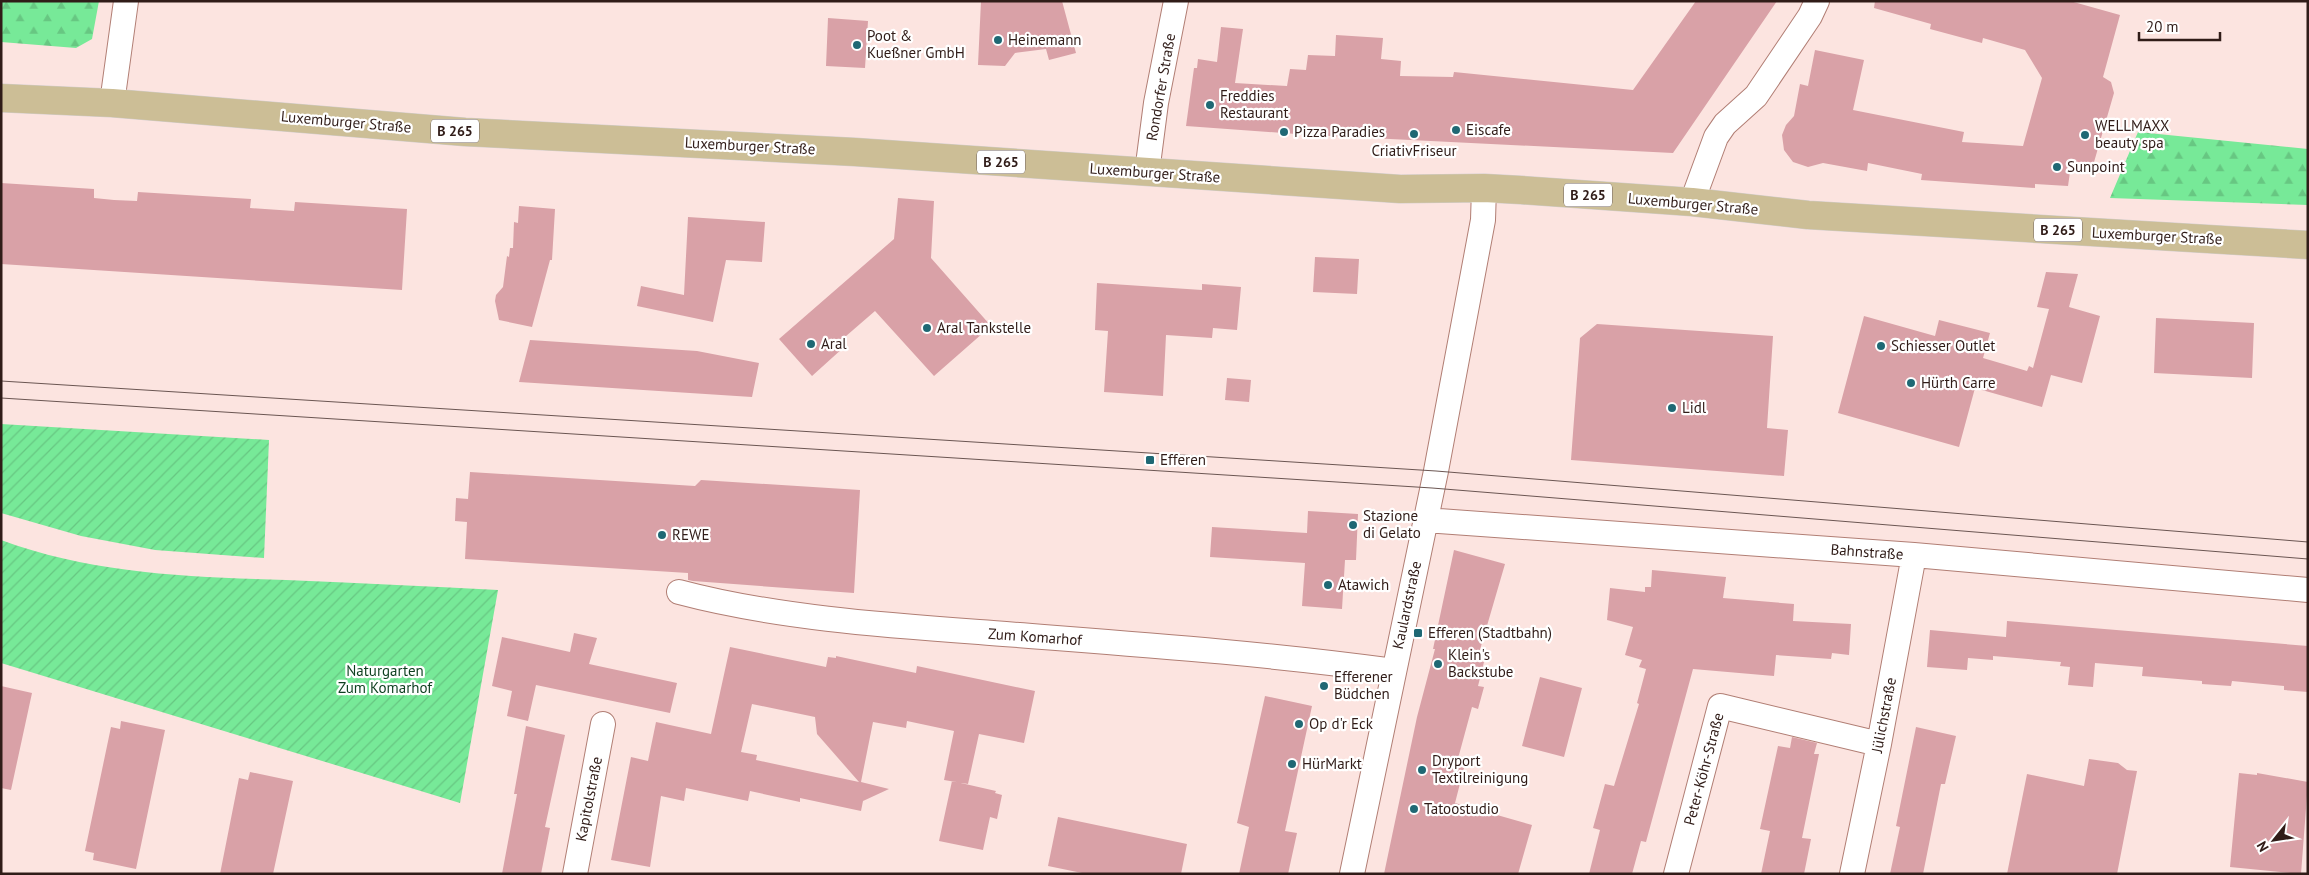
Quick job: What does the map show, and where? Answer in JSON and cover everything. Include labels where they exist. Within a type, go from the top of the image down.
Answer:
[{"type":"main road","name":"Luxemburger Straße","points":[[1,98],[112,103],[465,132],[855,152],[1400,189],[1484,188],[1692,202],[1808,215],[2308,244]]},
{"type":"street","points":[[112,103],[126,1]]},
{"type":"street","name":"Rondorfer Straße","points":[[1147,172],[1156,103],[1176,1]]},
{"type":"street","points":[[1692,202],[1716,137],[1725,124],[1756,96],[1810,16],[1817,1]]},
{"type":"street","name":"Kaulardstraße","points":[[1352,874],[1436,471],[1483,220],[1484,188]]},
{"type":"street","name":"Bahnstraße","points":[[1425,520],[1914,555],[2308,590]]},
{"type":"street","name":"Jülichstraße","points":[[1852,874],[1879,744],[1914,555]]},
{"type":"street","name":"Zum Komarhof","points":[[679,592],[723,604],[888,625],[1193,649],[1394,671]]},
{"type":"street","name":"Peter-Köhr-Straße","points":[[1676,874],[1720,706],[1879,744]]},
{"type":"street","name":"Kapitolstraße","points":[[574,874],[603,724]]},
{"type":"green space","points":[[1,1],[99,1],[92,39],[76,48],[1,42]]},
{"type":"green space","points":[[2138,132],[2308,149],[2308,205],[2110,198]]},
{"type":"green space","points":[[1,424],[269,440],[264,558],[155,550],[81,536],[1,513]]},
{"type":"green space","name":"Naturgarten Zum Komarhof","points":[[1,540],[71,560],[142,572],[498,590],[460,803],[1,663]]},
{"type":"building","points":[[981,1],[1062,1],[1076,53],[1049,60],[1046,49],[1015,53],[1005,66],[978,65]]},
{"type":"building","points":[[1696,1],[1777,1],[1673,153],[1310,135],[1186,126],[1194,68],[1197,68],[1198,59],[1217,62],[1221,27],[1243,29],[1235,83],[1287,86],[1290,69],[1306,70],[1308,55],[1335,56],[1336,35],[1383,38],[1381,59],[1401,61],[1400,76],[1453,77],[1454,72],[1633,90]]},
{"type":"building","points":[[1875,1],[2070,1],[2120,15],[2103,77],[2111,82],[2114,93],[2092,169],[2071,165],[2068,186],[2035,184],[2035,188],[1921,180],[1922,174],[1868,163],[1867,171],[1823,163],[1808,167],[1793,162],[1784,150],[1782,135],[1786,125],[1794,116],[1800,84],[1808,86],[1815,50],[1864,60],[1853,110],[1964,132],[1962,142],[2023,146],[2042,78],[2025,50],[1983,38],[1982,43],[1930,29],[1931,24],[1874,8]]},
{"type":"building","points":[[828,18],[868,21],[865,68],[826,66]]},
{"type":"building","points":[[1,183],[94,189],[94,198],[114,200],[137,201],[138,192],[251,199],[250,208],[294,211],[295,202],[407,209],[402,290],[1,264]]},
{"type":"building","points":[[898,198],[934,201],[931,258],[991,326],[934,376],[875,311],[838,343],[843,348],[812,376],[779,339],[894,239]]},
{"type":"building","points":[[519,206],[555,209],[552,260],[550,260],[532,327],[499,320],[495,301],[496,295],[503,287],[507,256],[509,257],[510,248],[513,248],[514,222],[518,223]]},
{"type":"building","points":[[688,217],[765,222],[762,262],[726,260],[713,322],[637,306],[641,286],[684,295]]},
{"type":"building","points":[[1315,257],[1359,259],[1357,294],[1313,292]]},
{"type":"building","name":"Hürth Carre","points":[[2046,272],[2078,274],[2069,307],[2100,316],[2082,383],[2051,375],[2042,407],[1975,388],[1959,447],[1838,413],[1864,316],[1935,336],[1939,320],[1990,333],[1983,358],[2027,371],[2029,366],[2033,368],[2049,309],[2037,307]]},
{"type":"building","points":[[1097,283],[1202,290],[1202,284],[1241,287],[1237,330],[1213,328],[1212,338],[1166,335],[1163,396],[1104,392],[1108,331],[1095,330]]},
{"type":"building","points":[[2156,318],[2254,323],[2252,378],[2154,373]]},
{"type":"building","name":"Lidl","points":[[1597,324],[1773,336],[1767,428],[1788,430],[1784,476],[1571,460],[1580,338]]},
{"type":"building","points":[[530,340],[697,351],[759,363],[752,397],[519,382]]},
{"type":"building","points":[[1227,378],[1251,380],[1249,402],[1225,400]]},
{"type":"building","name":"REWE","points":[[470,472],[695,486],[701,480],[860,490],[854,593],[693,581],[688,580],[688,573],[465,559],[467,522],[455,521],[456,498],[468,499]]},
{"type":"building","points":[[1308,511],[1358,514],[1356,560],[1345,560],[1342,609],[1302,606],[1305,563],[1210,557],[1212,527],[1307,533]]},
{"type":"building","points":[[1454,550],[1505,564],[1477,660],[1484,662],[1478,686],[1484,687],[1478,709],[1472,707],[1456,766],[1464,768],[1455,803],[1532,825],[1518,874],[1384,874],[1417,717],[1435,649],[1433,649]]},
{"type":"building","points":[[1652,570],[1726,577],[1723,598],[1794,604],[1793,621],[1851,624],[1849,655],[1832,653],[1831,659],[1776,655],[1774,676],[1693,669],[1646,842],[1641,841],[1632,874],[1589,874],[1600,830],[1593,828],[1605,784],[1614,786],[1639,704],[1637,703],[1646,669],[1639,667],[1642,660],[1625,655],[1633,627],[1607,620],[1610,588],[1645,592],[1645,587],[1651,587]]},
{"type":"building","points":[[2007,621],[2308,646],[2308,692],[2284,690],[2284,686],[2232,681],[2231,686],[2202,684],[2202,681],[2142,676],[2143,667],[2095,663],[2093,687],[2068,685],[2070,667],[2060,666],[2061,662],[1993,656],[1993,660],[1968,658],[1967,670],[1927,667],[1930,630],[2006,637]]},
{"type":"building","points":[[574,633],[597,638],[589,664],[677,683],[670,713],[536,685],[528,721],[507,716],[512,691],[492,686],[502,637],[570,652]]},
{"type":"building","points":[[730,647],[826,667],[828,657],[836,658],[836,656],[916,673],[917,666],[1035,691],[1024,743],[979,734],[968,784],[944,780],[954,731],[907,721],[906,728],[873,722],[861,782],[889,789],[863,801],[861,811],[800,798],[800,802],[750,791],[748,801],[686,788],[684,801],[661,796],[650,867],[611,860],[631,757],[648,761],[656,722],[711,734]],"holes":[[[752,704],[815,717],[817,734],[859,782],[756,760],[757,755],[741,752]]]},
{"type":"building","points":[[1540,677],[1582,688],[1564,757],[1522,746]]},
{"type":"building","points":[[1,686],[32,693],[11,790],[1,788]]},
{"type":"building","points":[[1265,696],[1312,706],[1285,831],[1297,833],[1288,874],[1239,874],[1249,827],[1237,823]]},
{"type":"building","points":[[121,721],[165,730],[136,869],[93,860],[94,853],[85,851],[111,727],[120,729]]},
{"type":"building","points":[[526,726],[565,735],[545,827],[550,828],[541,874],[502,874],[517,794],[514,794]]},
{"type":"building","points":[[1916,727],[1956,736],[1945,784],[1941,784],[1923,874],[1890,874],[1900,827],[1896,826]]},
{"type":"building","points":[[1792,737],[1817,743],[1814,754],[1819,754],[1802,838],[1811,839],[1804,874],[1761,874],[1770,831],[1760,829],[1778,746],[1790,748]]},
{"type":"building","points":[[2089,759],[2118,763],[2127,770],[2137,771],[2117,874],[2007,874],[2027,774],[2084,786]]},
{"type":"building","points":[[250,772],[293,781],[273,874],[220,874],[239,778],[248,780]]},
{"type":"building","points":[[2239,773],[2257,775],[2257,773],[2308,782],[2301,874],[2230,867]]},
{"type":"building","points":[[952,781],[996,791],[995,793],[1002,795],[997,819],[990,817],[983,850],[939,841]]},
{"type":"building","points":[[1058,817],[1187,844],[1181,874],[1087,874],[1048,866]]},
{"type":"tram line","points":[[1,381],[1436,471],[2308,542]]},
{"type":"tram line","points":[[1,398],[1432,488],[2308,559]]},
{"type":"place","name":"Heinemann","points":[[998,40]]},
{"type":"place","name":"Poot & Kueßner GmbH","points":[[857,45]]},
{"type":"place","name":"Freddies Restaurant","points":[[1210,105]]},
{"type":"place","name":"Eiscafe","points":[[1456,130]]},
{"type":"place","name":"Pizza Paradies","points":[[1284,132]]},
{"type":"place","name":"CriativFriseur","points":[[1414,134]]},
{"type":"place","name":"WELLMAXX beauty spa","points":[[2085,135]]},
{"type":"place","name":"Sunpoint","points":[[2057,167]]},
{"type":"place","name":"Aral Tankstelle","points":[[927,328]]},
{"type":"place","name":"Aral","points":[[811,344]]},
{"type":"place","name":"Schiesser Outlet","points":[[1881,346]]},
{"type":"place","name":"Hürth Carre","points":[[1911,383]]},
{"type":"place","name":"Lidl","points":[[1672,408]]},
{"type":"place","name":"Efferen","points":[[1150,460]]},
{"type":"place","name":"Stazione di Gelato","points":[[1353,525]]},
{"type":"place","name":"REWE","points":[[662,535]]},
{"type":"place","name":"Atawich","points":[[1328,585]]},
{"type":"place","name":"Efferen (Stadtbahn)","points":[[1418,633]]},
{"type":"place","name":"Klein's Backstube","points":[[1438,664]]},
{"type":"place","name":"Efferener Büdchen","points":[[1324,686]]},
{"type":"place","name":"Op d'r Eck","points":[[1299,724]]},
{"type":"place","name":"HürMarkt","points":[[1292,764]]},
{"type":"place","name":"Dryport Textilreinigung","points":[[1422,770]]},
{"type":"place","name":"Tatoostudio","points":[[1414,809]]}]
